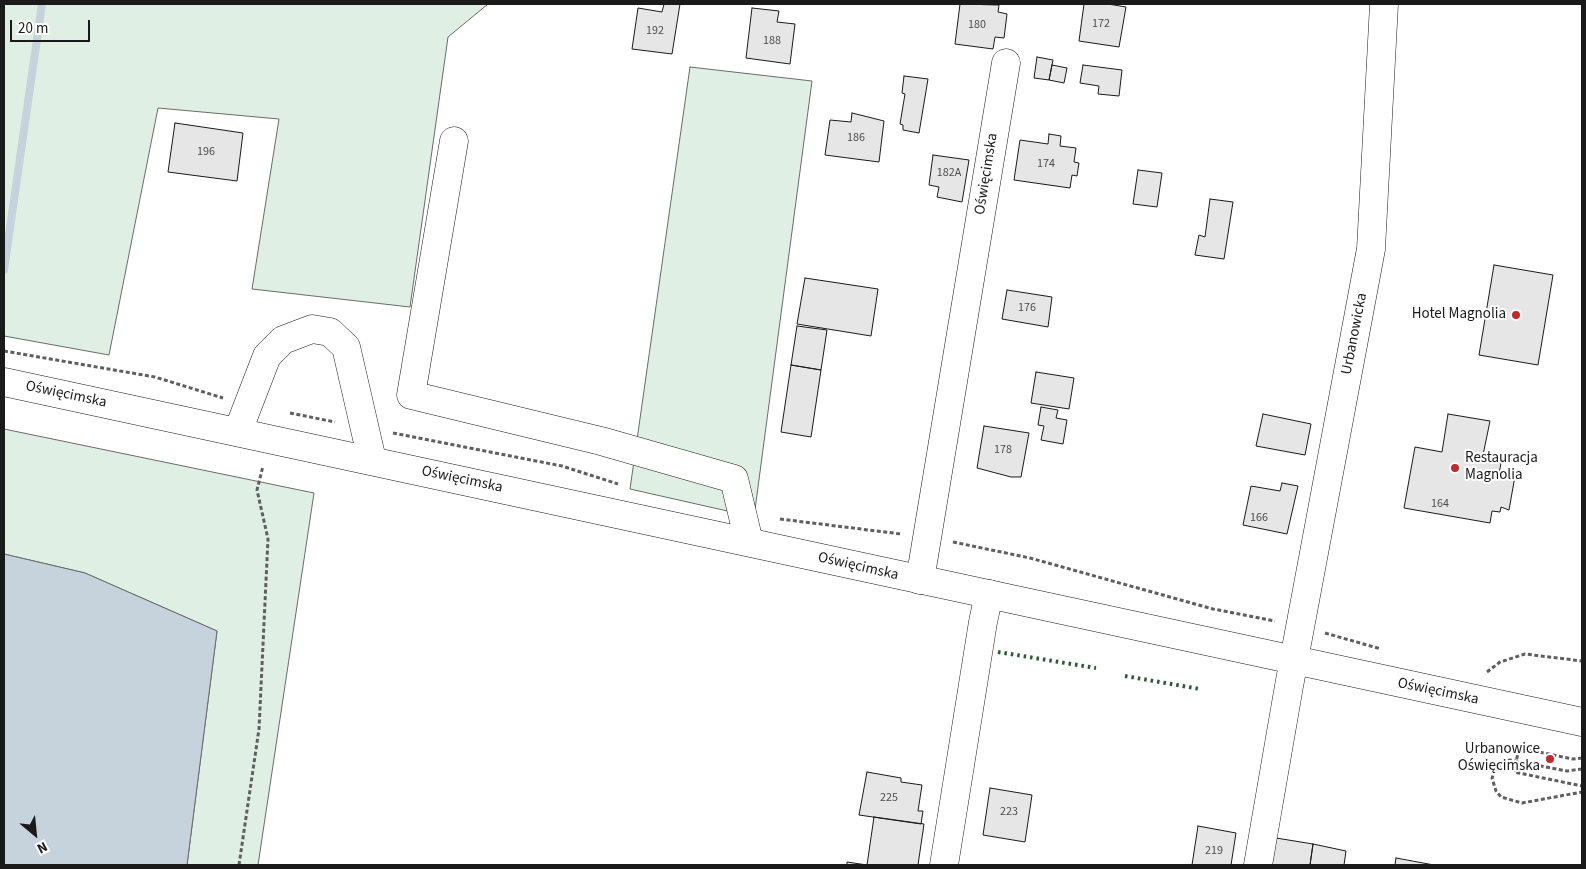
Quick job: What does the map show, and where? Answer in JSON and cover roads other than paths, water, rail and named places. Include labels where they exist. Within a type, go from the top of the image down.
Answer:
[{"type":"main road","name":"Urbanowicka","points":[[1294,660],[1371,249],[1384,4]]},
{"type":"main road","name":"Oświęcimska","points":[[920,580],[1006,63]]},
{"type":"main road","points":[[454,141],[411,395],[601,441],[734,479],[749,542]]},
{"type":"main road","points":[[238,431],[267,356],[283,340],[312,329],[330,332],[346,348],[372,460]]},
{"type":"main road","name":"Oświęcimska","points":[[4,382],[1582,722]]},
{"type":"main road","points":[[944,865],[989,594]]},
{"type":"main road","points":[[1258,865],[1294,660]]},
{"type":"waterway","points":[[4,270],[42,4]]},
{"type":"place","name":"Hotel Magnolia","points":[[1516,315]]},
{"type":"place","name":"Restauracja Magnolia","points":[[1455,468]]},
{"type":"place","name":"Urbanowice Oświęcimska","points":[[1550,759]]}]
